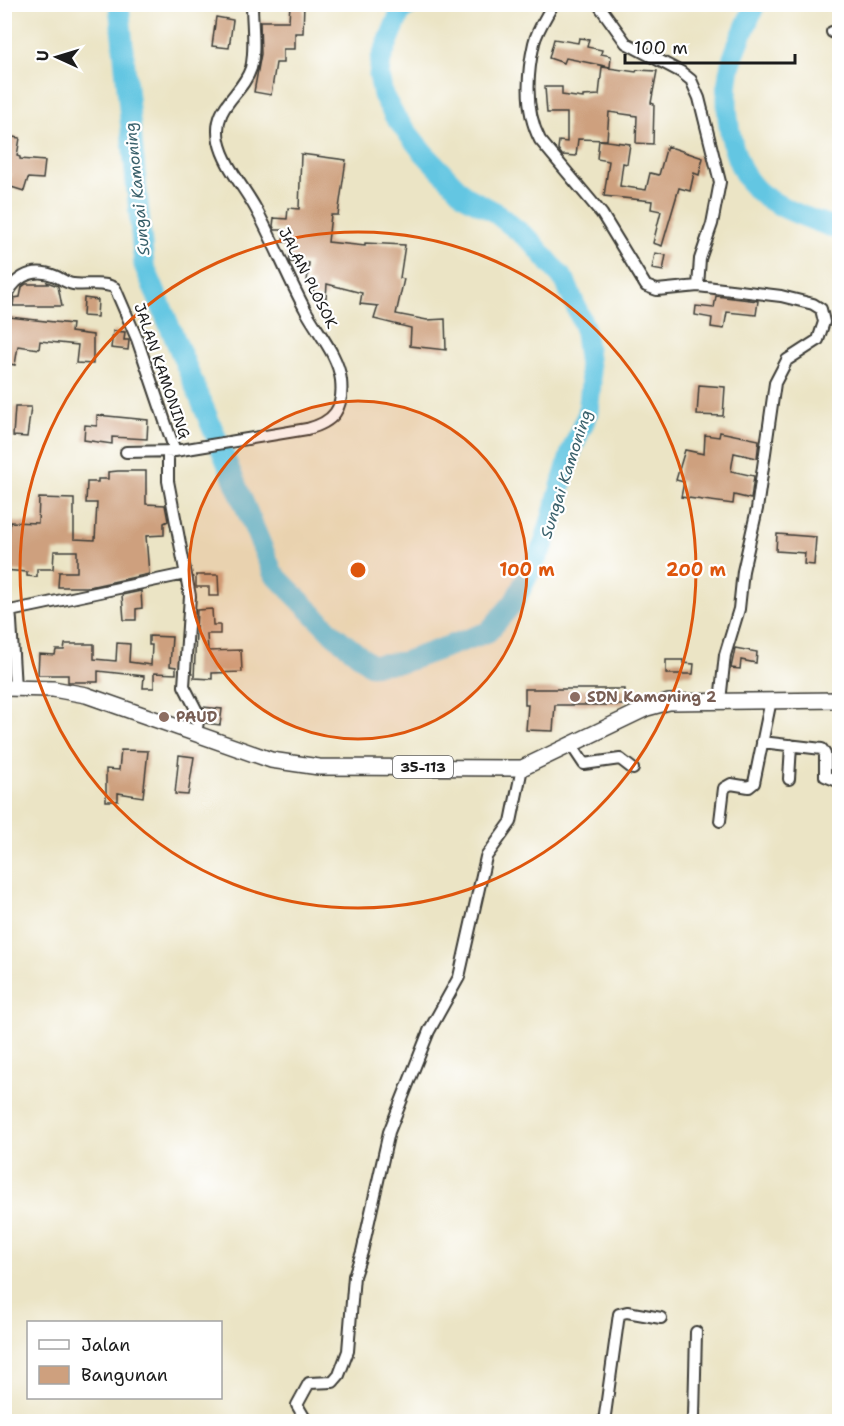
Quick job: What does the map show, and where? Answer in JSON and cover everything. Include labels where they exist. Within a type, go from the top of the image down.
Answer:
[{"type":"main road","name":"35-113","points":[[10,688],[53,690],[86,695],[272,760],[301,766],[522,768],[647,708],[669,702],[840,700]]},
{"type":"street","name":"JALAN PLOSOK","points":[[126,452],[171,451],[326,424],[337,411],[342,388],[334,357],[305,309],[256,209],[226,160],[219,142],[221,115],[229,100],[247,77],[252,62],[252,4]]},
{"type":"street","points":[[553,4],[534,42],[529,99],[533,127],[540,140],[602,214],[646,286],[657,290],[698,286],[781,297],[813,304],[821,309],[824,322],[818,340],[787,360],[775,383],[757,509],[743,571],[739,609],[724,655],[720,701]]},
{"type":"street","points":[[598,4],[626,43],[681,72],[691,80],[699,98],[720,182],[712,224],[700,259],[698,286]]},
{"type":"street","name":"JALAN KAMONING","points":[[4,303],[17,279],[29,274],[48,274],[76,285],[108,285],[115,288],[137,339],[171,451]]},
{"type":"street","points":[[171,451],[168,481],[190,604],[184,686],[199,715],[196,734]]},
{"type":"street","points":[[10,688],[7,612],[185,574]]},
{"type":"street","points":[[720,821],[724,788],[731,784],[749,787],[754,783],[771,700]]},
{"type":"street","points":[[762,742],[822,749],[825,754],[825,776],[840,783]]},
{"type":"street","points":[[570,743],[584,764],[588,766],[620,759],[633,769]]},
{"type":"street","points":[[789,778],[791,745]]},
{"type":"street","points":[[307,1422],[297,1405],[309,1383],[333,1382],[343,1366],[351,1332],[354,1276],[362,1252],[389,1132],[429,1031],[459,977],[486,857],[511,822],[522,768]]},
{"type":"street","points":[[603,1422],[619,1314],[627,1312],[661,1318]]},
{"type":"street","points":[[691,1422],[694,1416],[696,1332]]},
{"type":"building","points":[[290,4],[304,4],[303,33],[295,33],[295,49],[283,49],[283,63],[276,63],[271,95],[254,92],[261,54],[260,21],[289,21]]},
{"type":"building","points":[[216,17],[233,20],[229,48],[212,46]]},
{"type":"building","points":[[579,38],[589,39],[587,47],[602,50],[601,54],[611,56],[610,67],[566,58],[564,63],[549,58],[554,39],[578,43]]},
{"type":"building","points":[[602,67],[636,72],[637,70],[657,71],[651,103],[654,104],[653,144],[636,143],[637,116],[609,112],[607,140],[578,139],[576,156],[562,155],[558,149],[559,141],[567,142],[567,113],[547,113],[545,87],[562,87],[562,95],[583,98],[583,96],[599,95]]},
{"type":"building","points":[[4,136],[20,138],[17,156],[20,159],[45,161],[43,179],[28,178],[24,191],[8,186],[11,174],[4,173]]},
{"type":"building","points":[[599,140],[630,144],[627,164],[623,163],[620,186],[646,190],[650,173],[659,175],[667,146],[703,158],[699,175],[694,173],[690,191],[679,188],[662,246],[653,243],[661,211],[651,209],[652,201],[604,196],[609,161],[597,159]]},
{"type":"building","points":[[301,154],[346,160],[338,215],[331,215],[328,242],[365,246],[365,243],[405,245],[400,278],[404,279],[396,314],[427,320],[445,319],[446,350],[410,346],[411,328],[374,319],[378,306],[360,304],[362,293],[327,284],[326,298],[313,297],[314,283],[307,282],[309,263],[290,262],[290,242],[283,242],[284,230],[275,230],[273,226],[274,218],[287,219],[288,208],[299,209]]},
{"type":"building","points":[[655,253],[666,255],[663,271],[652,269]]},
{"type":"building","points":[[47,282],[58,286],[62,306],[13,306],[14,298],[20,297],[22,287],[26,284],[48,284]]},
{"type":"building","points":[[716,296],[758,301],[756,315],[727,312],[724,329],[711,327],[712,318],[695,315],[696,306],[714,308]]},
{"type":"building","points":[[84,298],[98,300],[97,317],[83,316]]},
{"type":"building","points":[[9,317],[72,324],[71,332],[93,335],[93,364],[76,363],[78,345],[40,341],[39,349],[18,346],[15,365],[5,363]]},
{"type":"building","points":[[113,331],[125,332],[124,340],[129,340],[128,350],[111,348]]},
{"type":"building","points":[[699,385],[725,387],[723,416],[697,415]]},
{"type":"building","points":[[15,407],[31,407],[27,437],[13,436]]},
{"type":"building","points":[[97,415],[148,420],[147,439],[112,437],[112,444],[84,440],[85,425],[97,426]]},
{"type":"building","points":[[720,432],[759,440],[757,458],[734,453],[731,471],[754,476],[751,499],[734,495],[733,504],[681,497],[684,482],[676,480],[685,450],[704,454],[705,435],[719,437]]},
{"type":"building","points":[[146,471],[146,504],[165,505],[168,521],[164,523],[164,535],[146,536],[149,574],[89,587],[58,587],[59,572],[77,572],[77,551],[54,551],[53,569],[37,569],[37,577],[27,576],[27,572],[4,570],[4,536],[9,537],[10,522],[38,523],[39,498],[74,499],[74,539],[95,540],[97,503],[86,503],[87,482],[108,479],[108,472]]},
{"type":"building","points":[[777,534],[816,537],[814,565],[804,564],[805,553],[776,551]]},
{"type":"building","points":[[196,575],[218,575],[219,596],[209,596],[209,587],[196,587]]},
{"type":"building","points":[[141,591],[142,608],[136,609],[136,620],[124,620],[122,595]]},
{"type":"building","points":[[212,609],[213,625],[220,625],[220,634],[207,634],[208,651],[241,650],[242,672],[212,673],[212,679],[194,678],[197,610]]},
{"type":"building","points":[[149,636],[172,637],[170,666],[176,667],[176,674],[154,673],[154,688],[143,688],[144,676],[98,671],[98,682],[68,682],[68,675],[38,675],[39,654],[55,655],[56,650],[64,650],[65,644],[94,644],[94,659],[116,661],[117,643],[130,644],[129,662],[151,665],[152,645],[149,645]]},
{"type":"building","points":[[735,648],[757,652],[756,663],[741,660],[740,669],[731,668]]},
{"type":"building","points":[[666,660],[683,660],[683,663],[694,664],[693,674],[666,674]]},
{"type":"building","name":"SDN Kamoning 2","points":[[525,689],[624,689],[624,705],[555,705],[553,731],[526,730],[528,705],[525,705]]},
{"type":"building","points":[[203,707],[222,709],[220,725],[205,723]]},
{"type":"building","points":[[121,750],[148,751],[143,797],[118,793],[118,801],[106,801],[106,769],[119,770]]},
{"type":"building","points":[[179,755],[194,757],[188,795],[175,794]]},
{"type":"waterway","name":"Sungai Kamoning","points":[[119,4],[144,265],[273,573],[333,634],[371,665],[404,662],[488,632],[514,602],[544,544],[571,452],[588,413],[591,383],[584,326],[565,281],[532,242],[493,211],[465,196],[422,151],[395,117],[383,95],[379,75],[381,59],[400,13],[410,4]]},
{"type":"waterway","name":"Sungai Kamoning","points":[[755,4],[733,56],[728,80],[728,116],[736,154],[752,185],[764,196],[791,211],[840,230]]},
{"type":"place","name":"SDN Kamoning 2","points":[[575,697]]},
{"type":"place","name":"PAUD","points":[[164,717]]}]
